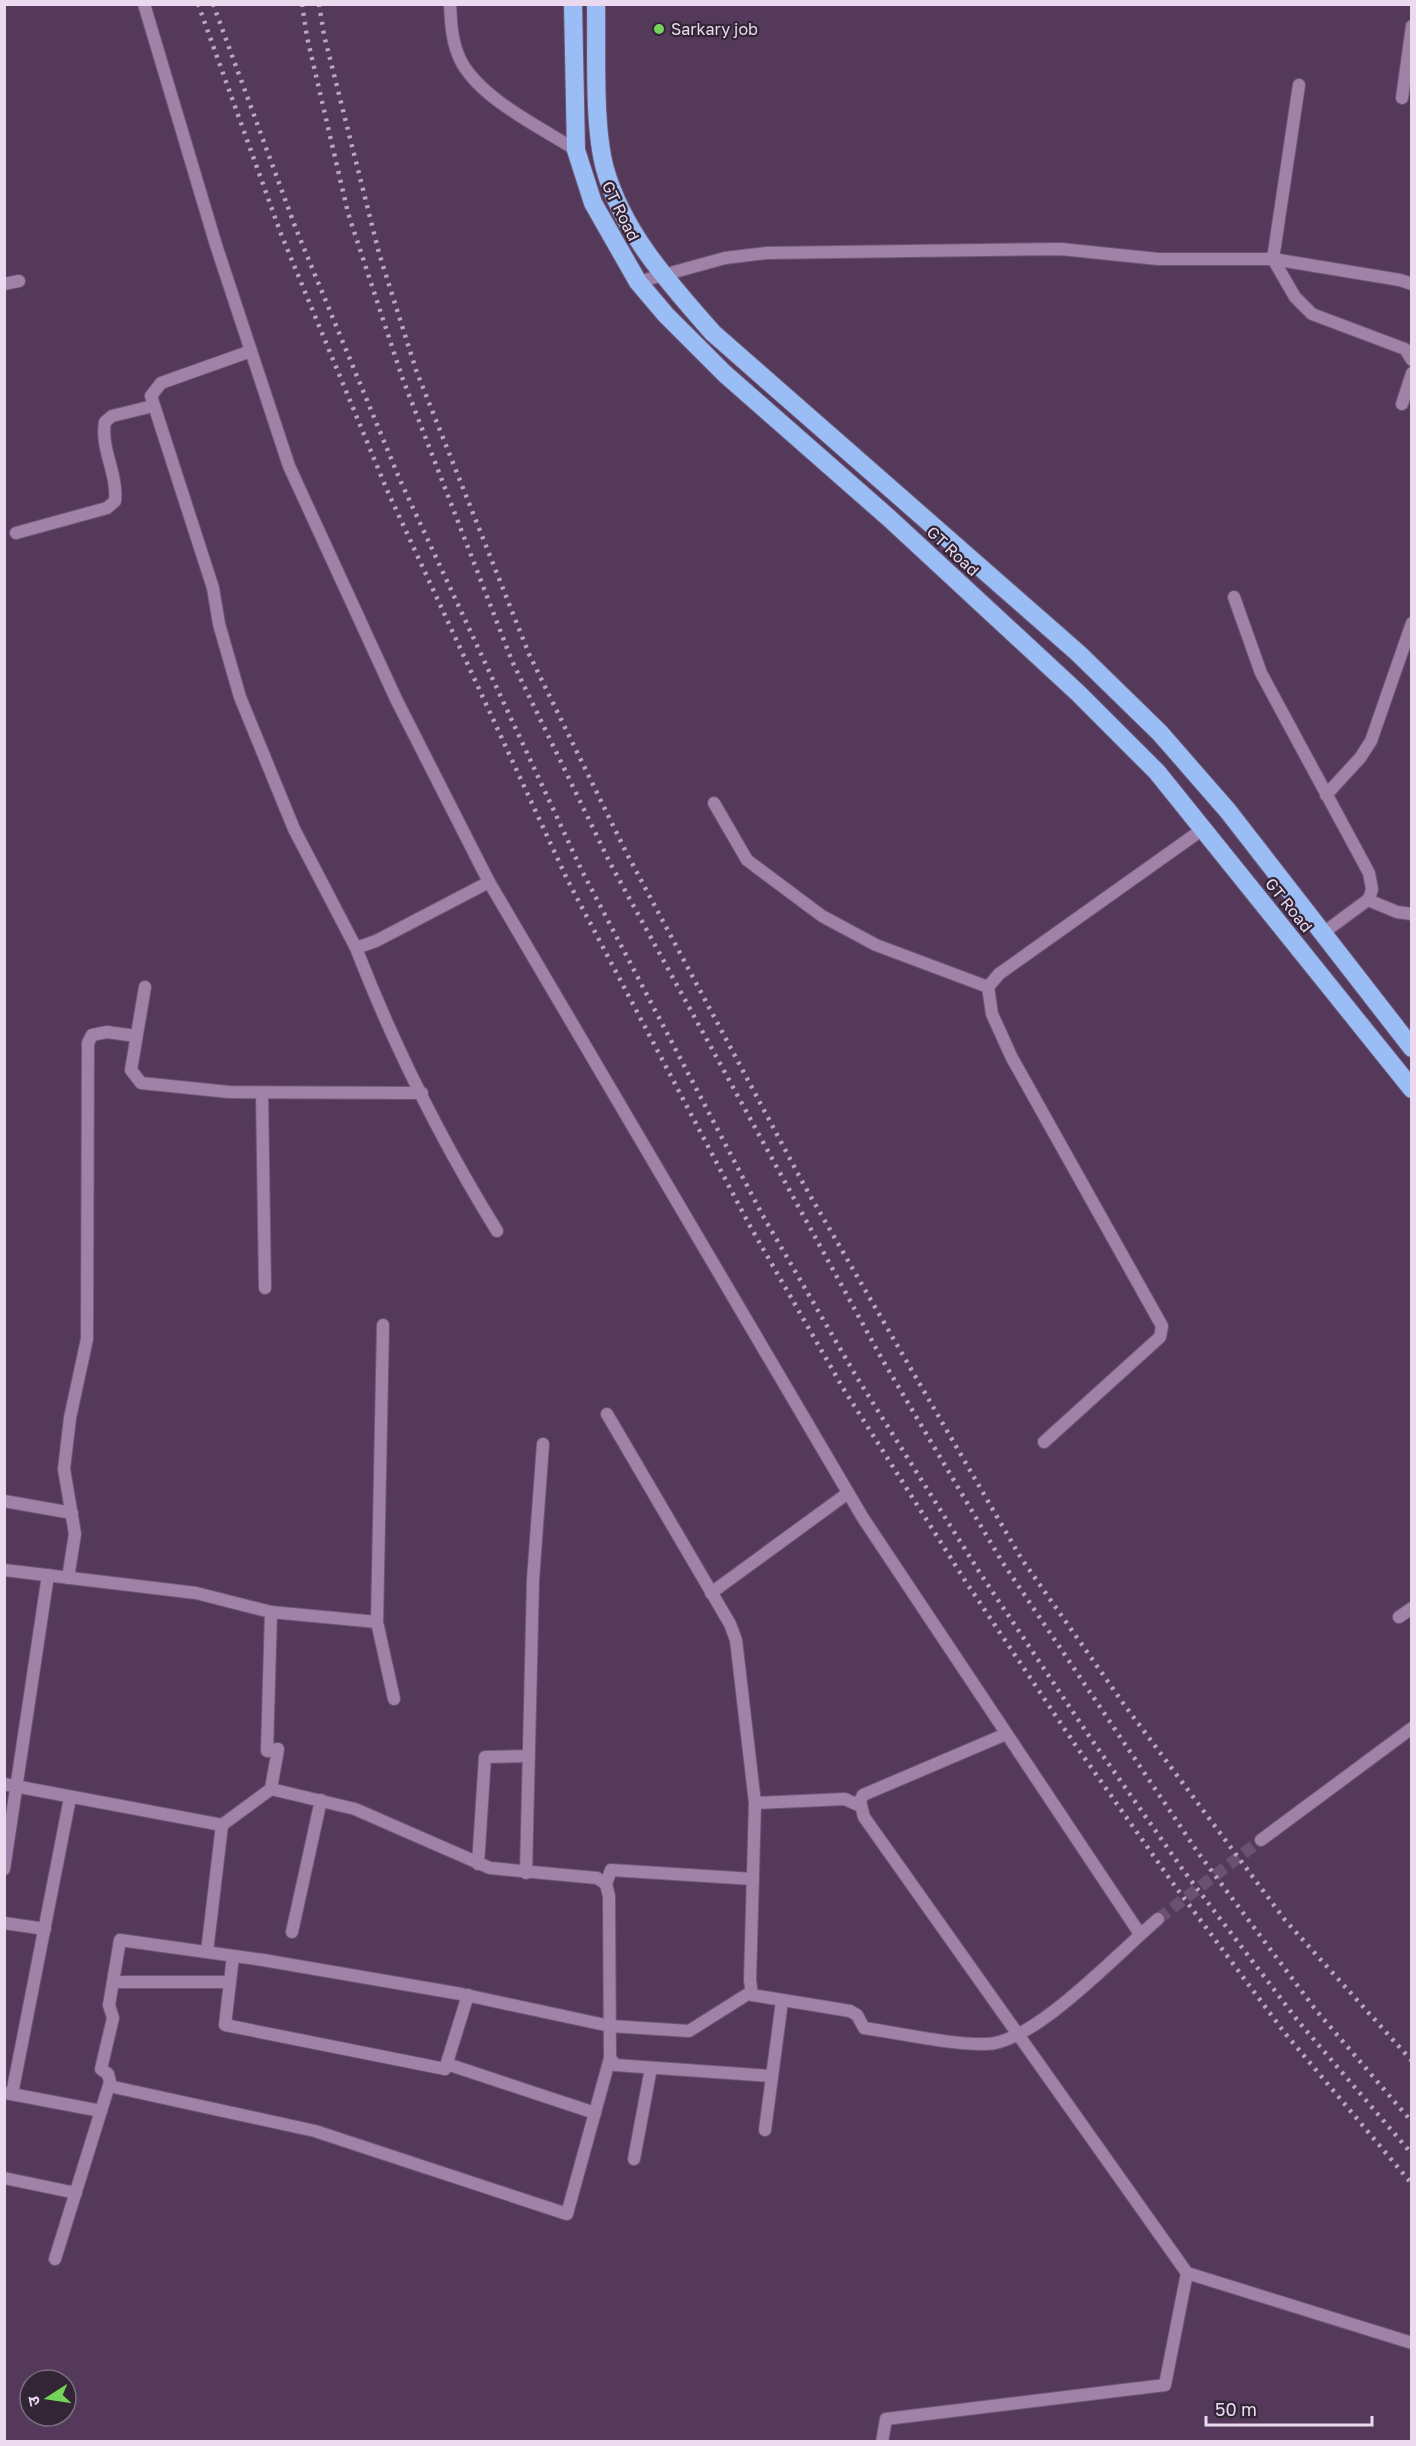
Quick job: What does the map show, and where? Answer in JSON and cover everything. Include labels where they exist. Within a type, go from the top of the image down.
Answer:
[{"type":"highway","name":"GT Road","points":[[573,4],[576,150],[592,203],[638,282],[666,315],[725,374],[889,518],[1078,693],[1157,772],[1412,1089]]},
{"type":"highway","name":"GT Road","points":[[596,4],[599,116],[605,168],[619,207],[663,276],[712,333],[1078,653],[1160,733],[1228,811],[1412,1048]]},
{"type":"highway","points":[[889,518],[905,502]]},
{"type":"highway","points":[[1157,772],[1178,754]]},
{"type":"street","points":[[144,4],[216,245],[289,466],[396,699],[489,882],[848,1493],[1140,1934]]},
{"type":"street","points":[[450,4],[451,34],[462,63],[483,90],[576,150]]},
{"type":"street","points":[[1402,98],[1412,26]]},
{"type":"street","points":[[1299,85],[1273,259],[1295,297],[1312,314],[1405,349],[1412,360]]},
{"type":"street","points":[[638,282],[725,258],[766,253],[1061,249],[1158,259],[1273,259],[1400,280],[1412,284]]},
{"type":"street","points":[[4,284],[19,281]]},
{"type":"street","points":[[251,351],[161,383],[151,396],[153,406],[213,588],[219,624],[240,697],[294,829],[356,948],[371,986],[456,1165],[497,1231]]},
{"type":"street","points":[[1402,404],[1412,373]]},
{"type":"street","points":[[16,533],[107,508],[115,501],[117,488],[105,438],[105,422],[112,416],[153,406]]},
{"type":"street","points":[[1234,597],[1261,673],[1369,873],[1372,889],[1368,900],[1323,933]]},
{"type":"street","points":[[1326,795],[1360,758],[1371,741],[1412,623]]},
{"type":"street","points":[[714,803],[747,860],[822,916],[876,945],[988,987]]},
{"type":"street","points":[[1044,1442],[1160,1337],[1162,1326],[1012,1058],[992,1014],[988,987],[999,974],[1203,829]]},
{"type":"street","points":[[356,948],[489,882]]},
{"type":"street","points":[[1368,900],[1397,912],[1412,914]]},
{"type":"street","points":[[145,987],[131,1070],[141,1083],[262,1093],[422,1093]]},
{"type":"street","points":[[68,1578],[75,1534],[64,1469],[70,1418],[87,1339],[88,1043],[92,1035],[107,1032],[136,1036]]},
{"type":"street","points":[[262,1093],[265,1288]]},
{"type":"street","points":[[383,1325],[377,1622],[394,1699]]},
{"type":"street","points":[[607,1414],[736,1640],[755,1803],[751,1992],[755,1996],[850,2011],[857,2015],[864,2028],[988,2045],[1016,2035],[1049,2015],[1158,1919]]},
{"type":"street","points":[[526,1873],[533,1580],[543,1444]]},
{"type":"street","points":[[711,1593],[848,1493]]},
{"type":"street","points":[[4,1501],[72,1513]]},
{"type":"street","points":[[4,1570],[196,1593],[271,1612],[377,1622]]},
{"type":"street","points":[[4,1869],[10,1786],[48,1575]]},
{"type":"street","points":[[1399,1617],[1412,1608]]},
{"type":"street","points":[[10,1786],[222,1825],[271,1789],[278,1749],[267,1750],[271,1612]]},
{"type":"street","points":[[1261,1840],[1412,1728]]},
{"type":"street","points":[[860,1806],[863,1795],[1006,1734]]},
{"type":"street","points":[[478,1864],[485,1757],[528,1756]]},
{"type":"street","points":[[271,1789],[321,1800],[381,1819],[478,1864],[526,1873],[597,1878],[606,1884]]},
{"type":"street","points":[[70,1798],[45,1929],[8,2093],[101,2111]]},
{"type":"street","points":[[755,1803],[845,1799],[860,1806],[877,1835],[987,1988],[1016,2035],[1187,2273],[1412,2343]]},
{"type":"street","points":[[292,1932],[321,1800]]},
{"type":"street","points":[[207,1952],[222,1825]]},
{"type":"street","points":[[109,2086],[315,2131],[567,2214],[610,2058],[609,1896],[606,1884],[611,1870],[753,1878]]},
{"type":"street","points":[[4,1923],[45,1929]]},
{"type":"street","points":[[55,2259],[109,2086],[109,2076],[101,2069],[113,2018],[109,2005],[120,1940],[233,1956],[468,1995],[610,2026],[689,2031],[751,1992]]},
{"type":"street","points":[[233,1956],[225,2025],[445,2069],[468,1995]]},
{"type":"street","points":[[113,1982],[230,1982]]},
{"type":"street","points":[[765,2130],[770,2076],[782,2001]]},
{"type":"street","points":[[610,2058],[615,2065],[770,2076]]},
{"type":"street","points":[[447,2064],[595,2114]]},
{"type":"street","points":[[634,2159],[651,2068]]},
{"type":"street","points":[[4,2178],[76,2193]]},
{"type":"street","points":[[882,2442],[886,2419],[1165,2385],[1187,2273]]},
{"type":"tunnel","points":[[1158,1919],[1261,1840]]},
{"type":"railway","points":[[198,4],[281,234],[387,490],[567,879],[750,1226],[843,1388],[966,1582],[1074,1743],[1172,1882],[1284,2032],[1412,2184]]},
{"type":"railway","points":[[213,4],[296,229],[400,480],[582,871],[763,1216],[856,1376],[980,1573],[1087,1733],[1183,1870],[1298,2021],[1412,2154]]},
{"type":"railway","points":[[302,4],[307,37],[348,213],[402,377],[512,661],[610,863],[882,1359],[1001,1560],[1199,1854],[1315,2009],[1412,2122]]},
{"type":"railway","points":[[319,4],[324,35],[379,253],[416,370],[529,654],[626,852],[804,1185],[1021,1558],[1123,1703],[1285,1920],[1412,2061]]},
{"type":"place","name":"Sarkary job","points":[[659,29]]}]
